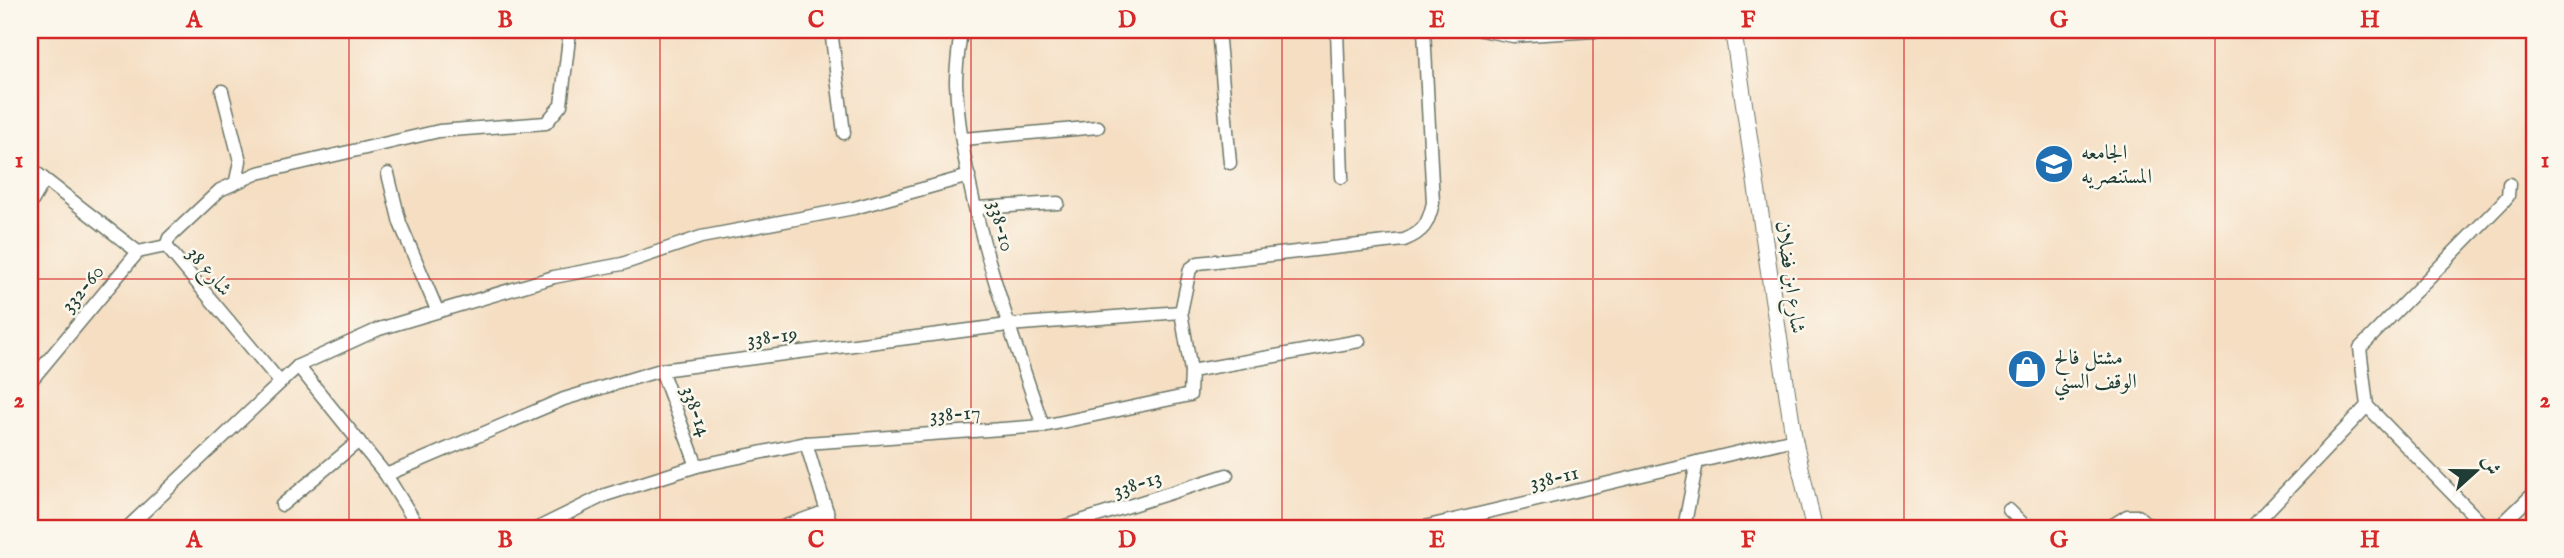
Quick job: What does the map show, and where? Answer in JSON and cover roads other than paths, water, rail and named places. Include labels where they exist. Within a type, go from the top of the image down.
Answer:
[{"type":"street","points":[[166,246],[169,237],[205,202],[236,181],[274,168],[419,134],[468,127],[546,123],[561,105],[570,30]]},
{"type":"street","points":[[831,30],[844,134]]},
{"type":"street","name":"338-10","points":[[961,30],[956,82],[969,176],[1008,325],[1043,426]]},
{"type":"street","points":[[1218,30],[1230,163]]},
{"type":"street","points":[[1337,30],[1342,177]]},
{"type":"street","points":[[1359,341],[1191,371],[1181,312],[1190,269],[1198,263],[1404,240],[1421,233],[1429,222],[1433,203],[1424,30]]},
{"type":"street","points":[[1481,30],[1513,36],[1612,30]]},
{"type":"street","name":"شارع ابن فضلان","points":[[1733,30],[1794,439],[1814,528]]},
{"type":"street","points":[[222,91],[240,161],[236,181]]},
{"type":"street","points":[[963,139],[1098,127]]},
{"type":"street","points":[[30,168],[138,252]]},
{"type":"street","points":[[388,174],[400,223],[437,310]]},
{"type":"street","points":[[127,528],[298,366],[379,329],[554,277],[622,264],[701,237],[854,208],[969,176]]},
{"type":"street","points":[[30,205],[44,181]]},
{"type":"street","points":[[2486,528],[2367,406],[2361,345],[2502,204],[2508,196],[2508,184]]},
{"type":"street","points":[[977,208],[1058,203]]},
{"type":"street","name":"شارع 38","points":[[138,252],[166,246],[280,382]]},
{"type":"street","name":"332-60","points":[[30,382],[138,252]]},
{"type":"street","name":"338-19","points":[[386,475],[564,400],[661,370],[1008,325],[1181,312]]},
{"type":"street","points":[[298,366],[386,475],[419,528]]},
{"type":"street","name":"338-14","points":[[661,370],[697,466]]},
{"type":"street","name":"338-17","points":[[538,528],[606,495],[697,466],[806,443],[1043,426],[1190,395],[1191,371]]},
{"type":"street","points":[[2251,528],[2367,406]]},
{"type":"street","name":"338-11","points":[[1420,528],[1794,439]]},
{"type":"street","points":[[282,505],[359,441]]},
{"type":"street","points":[[806,443],[832,528]]},
{"type":"street","points":[[1684,528],[1697,462]]},
{"type":"street","name":"338-13","points":[[1059,528],[1086,524],[1227,475]]},
{"type":"street","points":[[2498,528],[2534,493]]},
{"type":"street","points":[[2009,510],[2027,528]]},
{"type":"street","points":[[780,528],[827,511]]},
{"type":"street","points":[[2108,528],[2127,516],[2138,516],[2151,528]]},
{"type":"place","name":"الجامعه المستنصريه","points":[[2054,164]]},
{"type":"place","name":"مشتل فالح الوقف السني","points":[[2027,369]]}]
